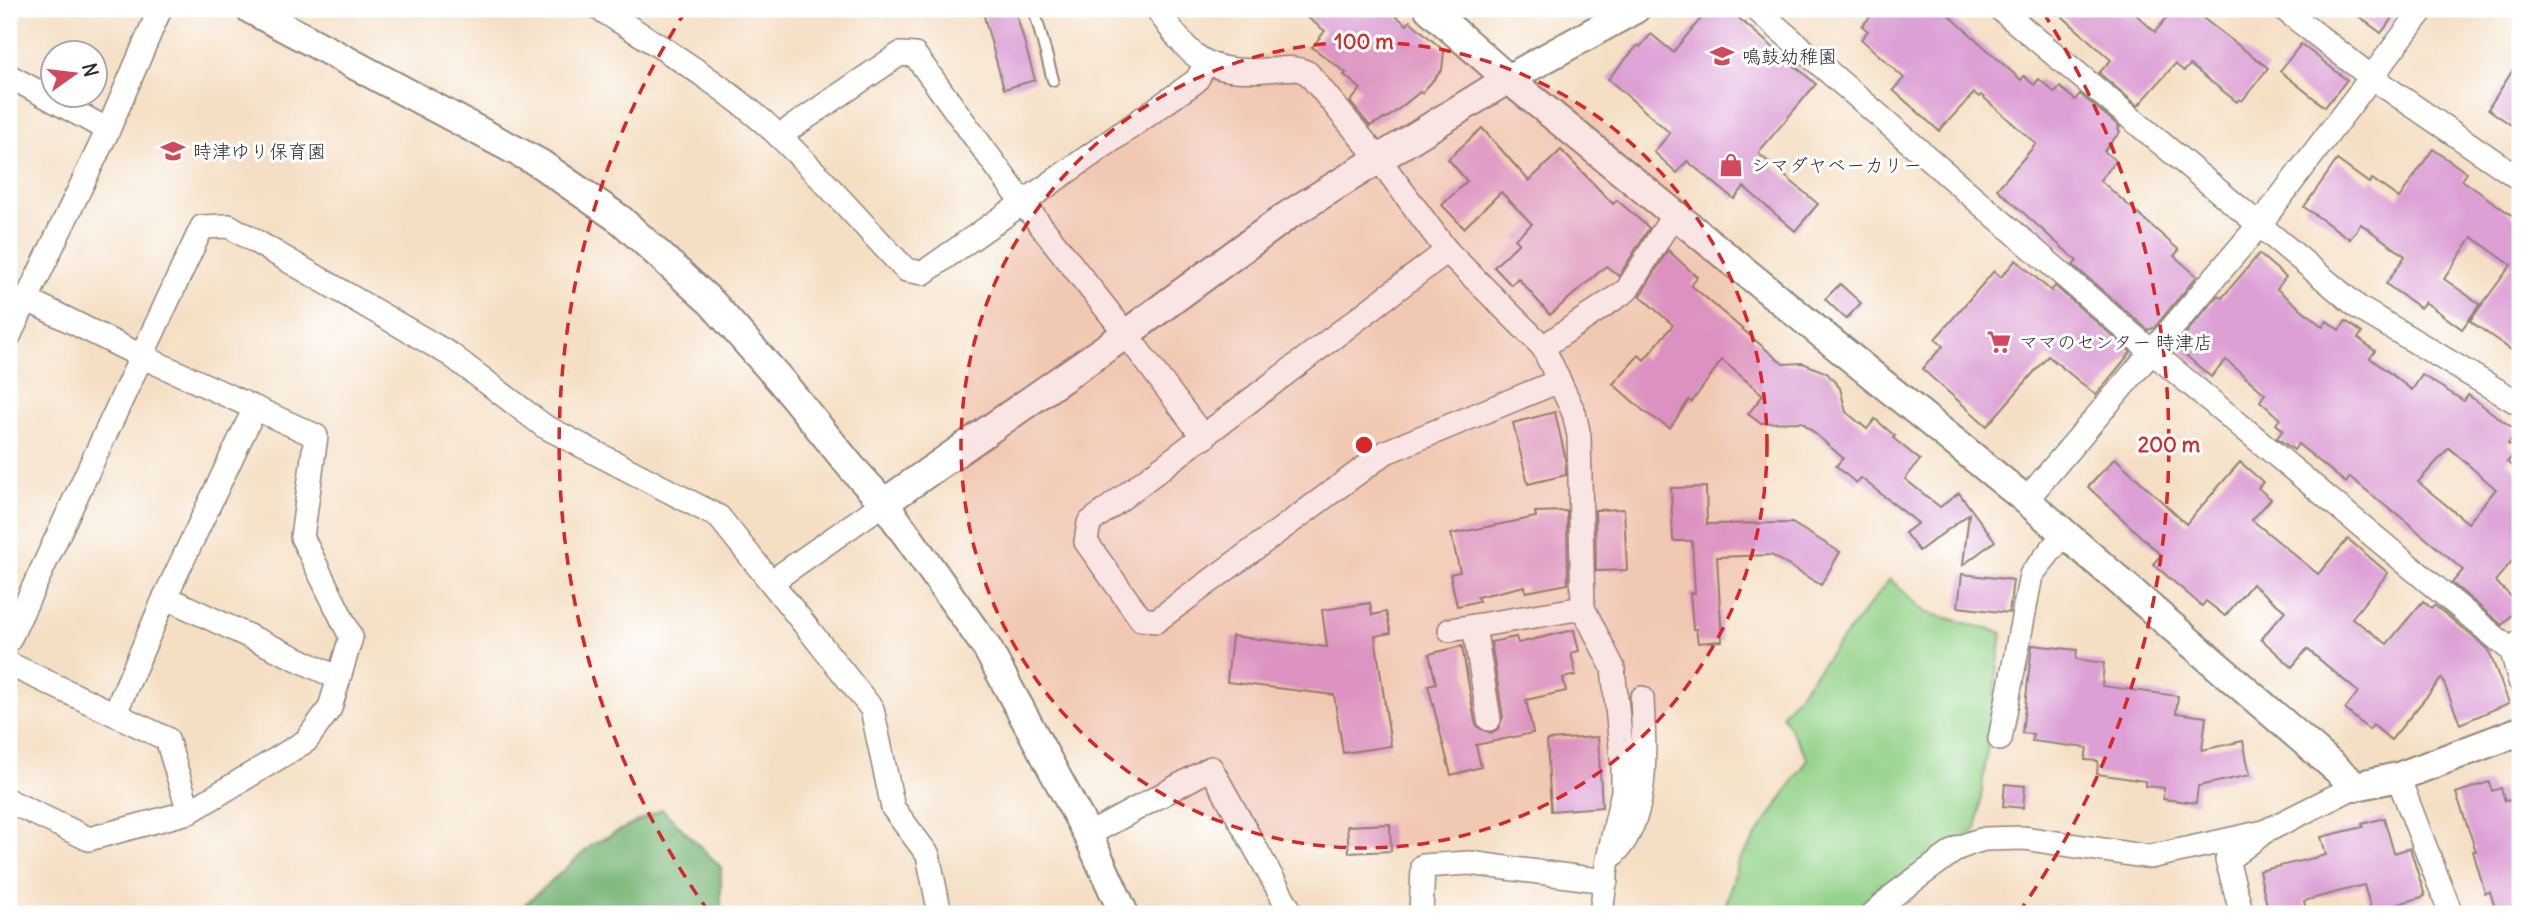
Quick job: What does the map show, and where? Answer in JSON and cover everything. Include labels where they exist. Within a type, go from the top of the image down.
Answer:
[{"type":"street","points":[[9,335],[108,130],[160,9]]},
{"type":"street","points":[[250,9],[539,163],[621,220],[712,303],[884,503],[987,648],[1088,835],[1124,914]]},
{"type":"street","points":[[600,9],[680,59],[779,136],[906,270],[923,273],[1196,80],[1206,64]]},
{"type":"street","points":[[1157,9],[1182,45],[1206,64],[1239,72],[1298,67],[1308,74],[1378,158],[1447,251],[1544,346],[1574,413],[1579,436],[1583,608],[1613,668],[1620,735],[1623,790],[1601,914]]},
{"type":"street","points":[[1430,9],[1508,79],[2026,500],[2356,786]]},
{"type":"street","points":[[771,582],[1126,334],[1287,216],[1508,79],[1635,9]]},
{"type":"street","points":[[1755,9],[2152,352],[2516,646],[2520,681]]},
{"type":"street","points":[[2000,9],[2359,308],[2520,404]]},
{"type":"street","points":[[2284,9],[2371,76],[2520,179]]},
{"type":"street","points":[[2026,500],[2260,224],[2423,9]]},
{"type":"street","points":[[779,136],[900,54],[915,55],[1023,203],[1204,438]]},
{"type":"street","points":[[9,76],[108,130]]},
{"type":"street","points":[[1544,346],[1627,290],[1674,215]]},
{"type":"street","points":[[9,640],[202,227],[229,226],[451,355],[544,426],[719,517],[872,709],[893,808],[928,855],[940,914]]},
{"type":"street","points":[[1447,251],[1089,523],[1086,542],[1141,619],[1156,621],[1386,452],[1559,381]]},
{"type":"street","points":[[9,801],[89,838],[190,812],[306,741],[330,708],[352,637],[302,537],[316,436],[141,356],[26,299]]},
{"type":"street","points":[[115,713],[165,597],[255,408]]},
{"type":"street","points":[[2000,738],[2031,575],[2064,534]]},
{"type":"street","points":[[165,597],[338,678]]},
{"type":"street","points":[[1450,630],[1583,608]]},
{"type":"street","points":[[1474,626],[1489,719]]},
{"type":"street","points":[[9,664],[167,739],[190,812]]},
{"type":"street","points":[[1607,870],[1633,827],[1645,767],[1642,698]]},
{"type":"street","points":[[2242,914],[2227,860],[2264,832],[2356,786],[2398,777],[2520,731]]},
{"type":"street","points":[[1088,835],[1211,768],[1292,914]]},
{"type":"street","points":[[2398,777],[2451,914]]},
{"type":"street","points":[[1873,914],[1894,895],[1958,848],[1985,839],[2024,838],[2150,856],[2264,832]]},
{"type":"street","points":[[1421,914],[1423,866],[1469,863],[1607,870]]},
{"type":"lane","points":[[1034,9],[1053,80]]},
{"type":"green space","points":[[1890,579],[1925,612],[2002,633],[1977,829],[1876,893],[1859,914],[1723,914],[1738,863],[1808,759],[1782,715]]},
{"type":"green space","points":[[662,809],[721,867],[721,914],[514,914],[593,844]]},
{"type":"building","points":[[982,9],[1015,9],[1035,80],[1004,89]]},
{"type":"building","points":[[1296,9],[1387,9],[1407,25],[1410,21],[1444,51],[1442,70],[1422,93],[1390,116],[1370,126],[1350,102],[1361,89],[1344,75],[1346,73],[1312,47],[1325,31]]},
{"type":"building","points":[[1709,9],[1728,9],[1816,84],[1758,153],[1818,204],[1795,231],[1744,187],[1734,199],[1687,161],[1677,173],[1654,152],[1670,133],[1608,79],[1651,34],[1673,52]]},
{"type":"building","points":[[1877,9],[1942,9],[2021,80],[2024,76],[2034,85],[2039,79],[2055,93],[2060,87],[2075,100],[2080,94],[2120,127],[2120,132],[2104,151],[2116,161],[2100,180],[2179,250],[2174,256],[2197,276],[2154,328],[2148,330],[2073,265],[2077,261],[1997,189],[2036,144],[1981,95],[1979,97],[1974,93],[1939,131],[1893,90],[1904,78],[1861,39],[1868,31],[1862,26]]},
{"type":"building","points":[[2054,9],[2130,9],[2155,32],[2174,9],[2191,9],[2268,68],[2242,101],[2239,99],[2237,102],[2190,65],[2184,71],[2175,64],[2138,106],[2099,73],[2111,60]]},
{"type":"building","points":[[2349,9],[2399,9],[2381,33]]},
{"type":"building","points":[[2301,44],[2347,80],[2325,107],[2280,71]]},
{"type":"building","points":[[2520,59],[2520,131],[2488,109]]},
{"type":"building","points":[[1482,128],[1529,181],[1561,150],[1613,204],[1617,200],[1649,228],[1619,276],[1606,266],[1550,315],[1518,278],[1511,285],[1494,267],[1519,243],[1515,239],[1532,224],[1501,192],[1464,228],[1442,205],[1467,181],[1448,159]]},
{"type":"building","points":[[2433,149],[2467,173],[2462,180],[2520,221],[2520,356],[2470,321],[2511,265],[2472,237],[2444,279],[2480,304],[2462,329],[2425,302],[2420,308],[2386,284],[2405,256],[2361,224],[2350,239],[2304,207],[2337,160],[2369,183],[2372,179],[2399,198]]},
{"type":"building","points":[[1668,250],[1697,277],[1691,285],[1783,364],[1803,363],[1827,373],[1840,388],[1846,412],[1867,429],[1875,419],[1920,460],[1905,479],[1940,507],[1959,493],[1995,541],[1963,565],[1969,514],[1919,551],[1905,533],[1918,523],[1861,478],[1856,483],[1836,466],[1843,458],[1802,422],[1760,423],[1748,414],[1763,395],[1722,360],[1670,428],[1646,413],[1613,384],[1639,355],[1644,360],[1673,325],[1640,296]]},
{"type":"building","points":[[2259,254],[2286,277],[2277,289],[2323,327],[2327,321],[2339,330],[2346,321],[2362,333],[2358,338],[2375,351],[2370,358],[2412,390],[2422,375],[2464,401],[2468,395],[2518,432],[2508,444],[2517,452],[2507,462],[2520,473],[2520,552],[2495,581],[2520,605],[2502,625],[2452,583],[2463,570],[2395,512],[2350,477],[2346,483],[2298,444],[2294,450],[2277,438],[2283,430],[2276,424],[2280,419],[2260,401],[2265,394],[2226,360],[2211,377],[2175,346],[2218,295],[2222,298]],"holes":[[[2449,448],[2496,489],[2468,523],[2418,482]]]},
{"type":"building","name":"ママのセンター 時津店","points":[[2016,260],[2051,291],[2055,286],[2131,352],[2096,395],[2048,356],[1987,426],[1922,369],[1943,346],[1935,339],[1994,271],[2001,277]]},
{"type":"building","points":[[1840,284],[1861,303],[1846,319],[1825,299]]},
{"type":"building","points":[[1555,412],[1565,456],[1566,475],[1528,484],[1513,423]]},
{"type":"building","points":[[2115,458],[2186,524],[2240,462],[2263,482],[2258,488],[2271,499],[2252,520],[2318,574],[2348,539],[2388,573],[2352,618],[2387,644],[2423,601],[2431,608],[2434,605],[2488,649],[2509,703],[2460,724],[2442,678],[2391,740],[2373,725],[2369,730],[2345,709],[2358,692],[2307,649],[2292,667],[2261,639],[2285,611],[2252,584],[2225,616],[2206,601],[2202,606],[2153,564],[2161,555],[2088,487]]},
{"type":"building","points":[[1706,487],[1707,524],[1792,523],[1840,552],[1821,585],[1771,555],[1717,557],[1722,641],[1698,643],[1696,629],[1693,629],[1690,593],[1695,593],[1692,541],[1673,541],[1671,488]]},
{"type":"building","points":[[1624,509],[1627,570],[1596,571],[1595,510]]},
{"type":"building","points":[[1567,511],[1568,584],[1526,592],[1525,586],[1477,597],[1479,601],[1457,606],[1450,574],[1460,572],[1451,534],[1536,517],[1535,512]]},
{"type":"building","points":[[1962,574],[2013,580],[2009,613],[1958,607]]},
{"type":"building","points":[[1370,603],[1372,615],[1386,612],[1391,633],[1375,636],[1391,746],[1343,753],[1334,695],[1227,682],[1232,636],[1327,647],[1322,610]]},
{"type":"building","points":[[1574,630],[1579,651],[1571,653],[1576,675],[1563,678],[1566,691],[1526,700],[1533,733],[1476,745],[1481,767],[1451,775],[1428,685],[1436,683],[1429,654],[1462,646],[1475,722],[1479,728],[1491,733],[1498,729],[1503,717],[1491,642],[1516,637],[1518,643]]},
{"type":"building","points":[[2032,645],[2077,650],[2076,659],[2104,663],[2102,686],[2178,696],[2176,713],[2206,717],[2202,750],[2243,741],[2250,775],[2198,786],[2196,803],[2163,799],[2164,788],[2145,786],[2145,781],[2097,774],[2098,761],[2085,760],[2087,748],[2032,741],[2033,734],[2022,733]]},
{"type":"building","points":[[1598,737],[1602,807],[1551,811],[1547,740]]},
{"type":"building","points":[[2489,782],[2492,791],[2501,788],[2505,801],[2510,800],[2520,832],[2520,914],[2497,914],[2490,892],[2485,893],[2473,851],[2476,851],[2456,793]]},
{"type":"building","points":[[2005,784],[2025,786],[2023,808],[2003,806]]},
{"type":"building","points":[[2384,818],[2394,853],[2410,848],[2425,896],[2372,912],[2364,885],[2304,901],[2307,914],[2269,914],[2259,871],[2326,855],[2321,837],[2363,827],[2362,824]]},
{"type":"building","points":[[1390,824],[1391,851],[1349,853],[1347,826]]},
{"type":"place","name":"鳴鼓幼稚園","points":[[1722,56]]},
{"type":"place","name":"時津ゆり保育園","points":[[173,151]]},
{"type":"place","name":"シマダヤベーカリー","points":[[1731,165]]},
{"type":"place","name":"ママのセンター 時津店","points":[[1999,342]]}]
